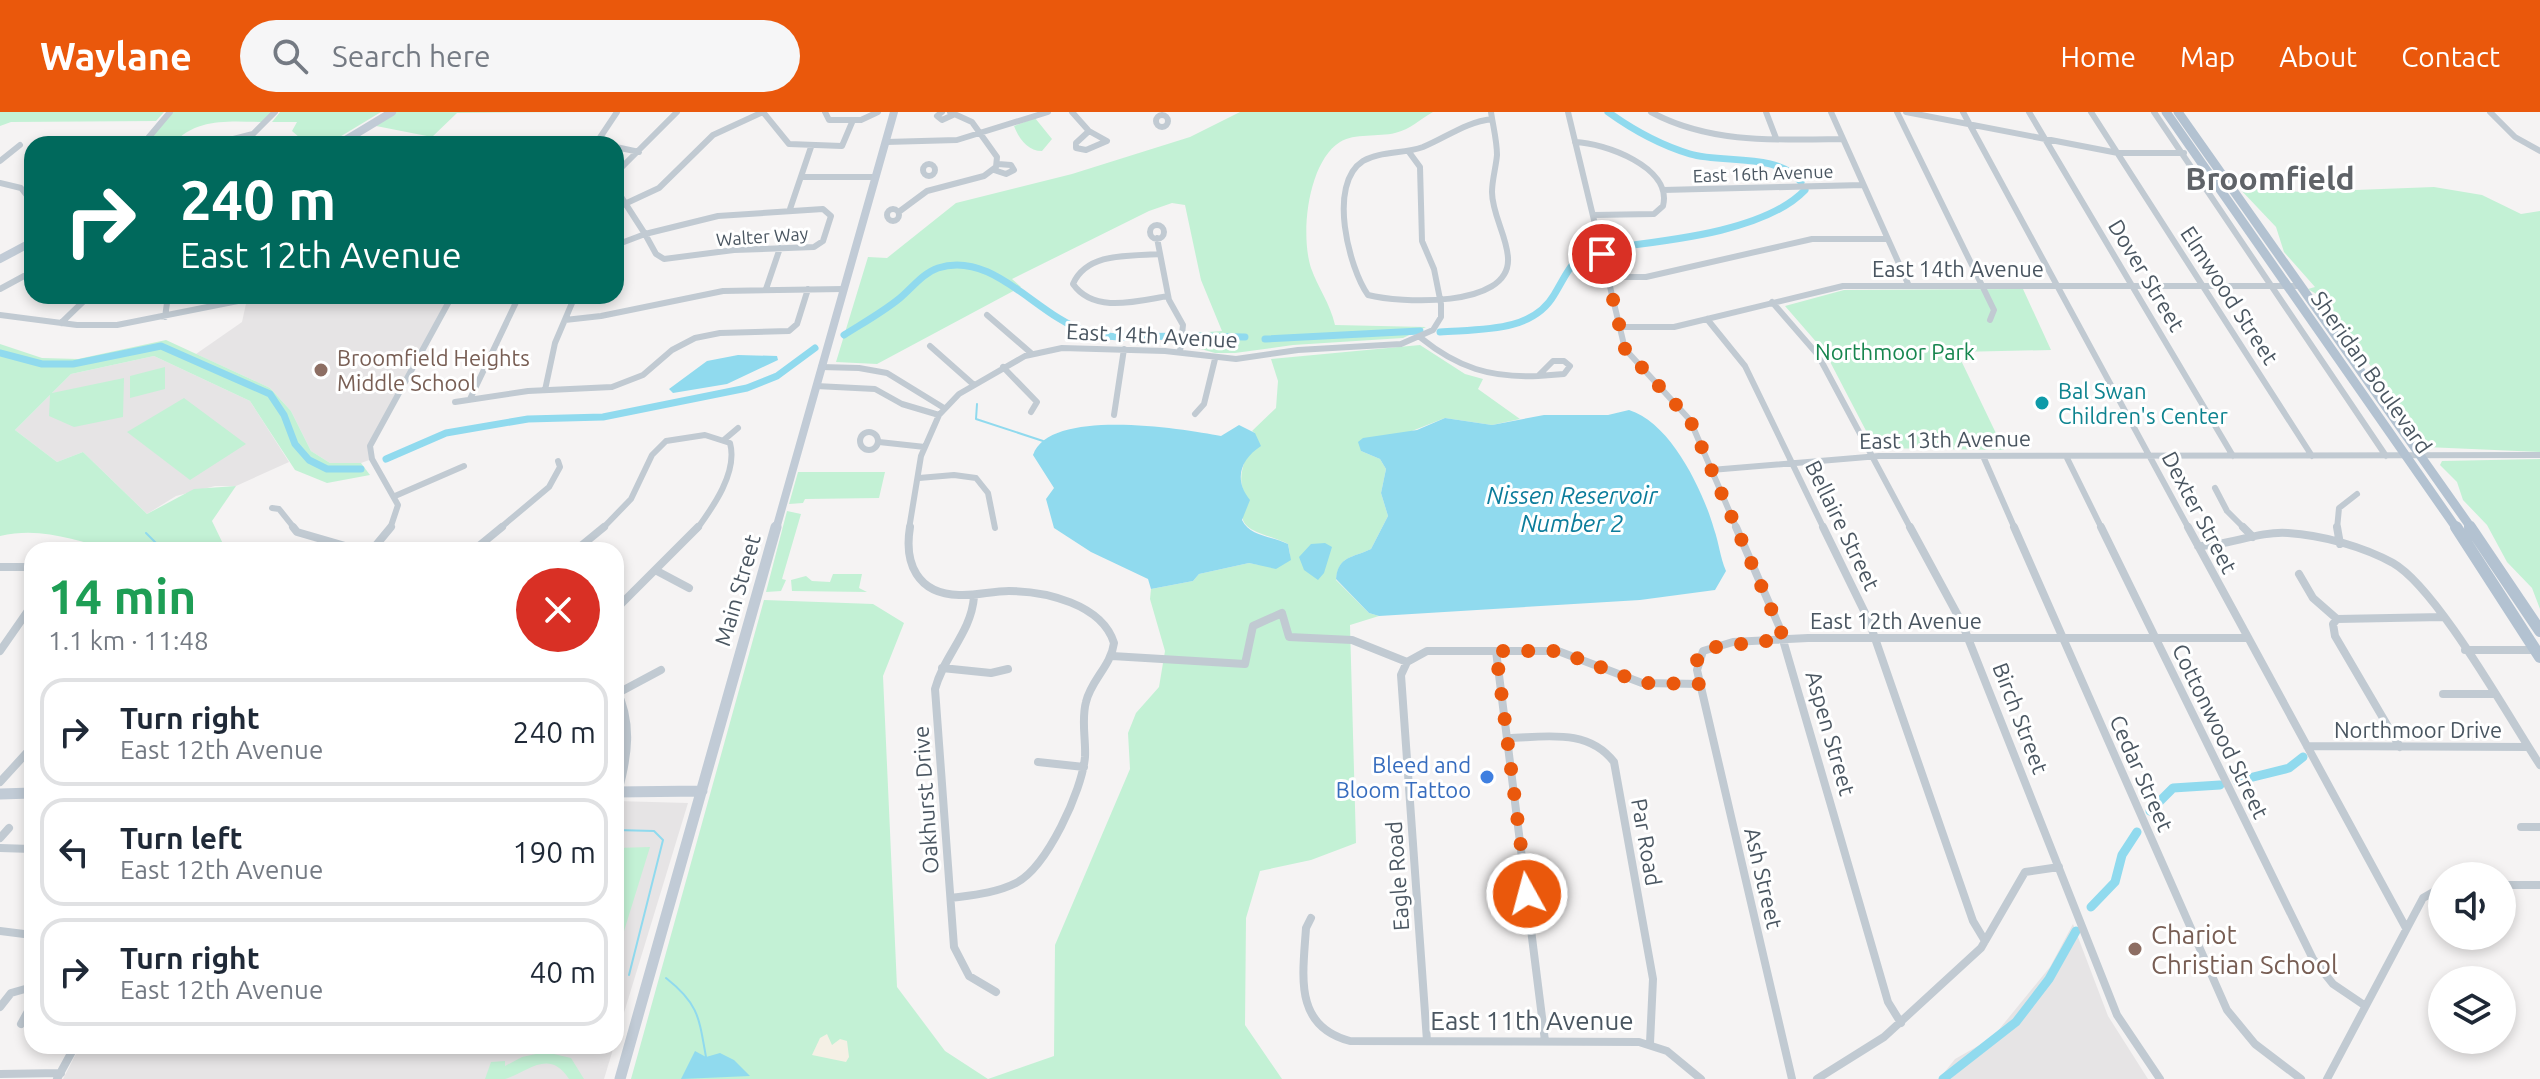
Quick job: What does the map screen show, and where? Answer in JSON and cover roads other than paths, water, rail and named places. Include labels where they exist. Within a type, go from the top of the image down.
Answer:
[{"type":"main road","points":[[352,136],[392,112]]},
{"type":"main road","name":"Main Street","points":[[620,1079],[894,112]]},
{"type":"main road","name":"Sheridan Boulevard","points":[[2166,112],[2406,455],[2539,652]]},
{"type":"main road","name":"Sheridan Boulevard","points":[[2178,112],[2540,631]]},
{"type":"main road","points":[[0,259],[24,246]]},
{"type":"main road","points":[[624,792],[702,791]]},
{"type":"main road","points":[[0,794],[24,793]]},
{"type":"street","points":[[150,136],[170,112]]},
{"type":"street","points":[[245,136],[253,134],[275,112]]},
{"type":"street","points":[[600,136],[617,112]]},
{"type":"street","points":[[624,166],[677,112]]},
{"type":"street","points":[[733,112],[742,121]]},
{"type":"street","points":[[624,205],[659,188],[699,145],[763,112],[785,142],[811,147],[845,145],[853,120]]},
{"type":"street","points":[[825,112],[829,120],[867,119],[878,112]]},
{"type":"street","points":[[900,211],[920,195],[996,167],[981,134],[970,120],[952,113],[942,120],[937,116],[942,112]]},
{"type":"street","points":[[886,142],[950,141],[1048,112]]},
{"type":"street","points":[[1072,112],[1088,130],[1105,137],[1107,141],[1086,150],[1076,148],[1076,143],[1086,137],[1088,130]]},
{"type":"street","points":[[1148,112],[1157,118]]},
{"type":"street","name":"Aspen Street","points":[[1568,112],[1630,357],[1690,420],[1784,639],[1888,1002],[1901,1023]]},
{"type":"street","points":[[1651,112],[1686,129],[1776,138],[1843,139]]},
{"type":"street","points":[[1766,112],[1776,138]]},
{"type":"street","points":[[1831,112],[1909,286]]},
{"type":"street","points":[[1897,112],[1994,310],[1990,320]]},
{"type":"street","points":[[1906,112],[2118,153],[2207,153]]},
{"type":"street","name":"Dexter Street","points":[[1963,112],[2406,928]]},
{"type":"street","name":"Dover Street","points":[[2029,112],[2233,456]]},
{"type":"street","name":"Elmwood Street","points":[[2091,112],[2312,456]]},
{"type":"street","name":"Sheridan Boulevard","points":[[2154,112],[2386,456]]},
{"type":"street","points":[[2490,112],[2515,137],[2540,151]]},
{"type":"street","points":[[1492,115],[1497,152],[1492,194],[1508,251],[1508,267],[1496,283],[1483,291],[1440,299],[1376,299],[1363,289],[1349,261],[1345,233],[1347,183],[1355,167],[1369,159],[1409,152],[1437,142],[1467,122],[1492,115]]},
{"type":"street","points":[[1575,142],[1597,143],[1652,171],[1663,190],[1665,206],[1654,214],[1593,215]]},
{"type":"street","points":[[0,161],[20,145]]},
{"type":"street","points":[[624,242],[715,214],[790,209],[811,147]]},
{"type":"street","points":[[624,149],[639,152]]},
{"type":"street","points":[[1409,152],[1420,167],[1422,241],[1440,299],[1439,322],[1421,338],[1442,357],[1468,371],[1498,378],[1538,376],[1564,374],[1570,366],[1556,360],[1538,376]]},
{"type":"street","points":[[934,173],[944,186]]},
{"type":"street","points":[[801,177],[876,177]]},
{"type":"street","points":[[0,183],[21,188],[24,192]]},
{"type":"street","name":"East 16th Avenue","points":[[1663,190],[1863,185]]},
{"type":"street","points":[[624,200],[643,235]]},
{"type":"street","name":"Walter Way","points":[[643,235],[656,254],[668,260],[734,250],[818,246],[831,216],[823,209],[790,209]]},
{"type":"street","points":[[1157,238],[1168,296],[1183,325],[1180,352]]},
{"type":"street","points":[[1608,277],[1646,277],[1812,239],[1887,239]]},
{"type":"street","points":[[766,289],[780,248]]},
{"type":"street","points":[[1160,254],[1100,261],[1078,272],[1073,284],[1082,296],[1100,302],[1168,296]]},
{"type":"street","points":[[0,289],[24,276]]},
{"type":"street","name":"East 14th Avenue","points":[[1620,327],[1674,327],[1838,286],[2300,286]]},
{"type":"street","points":[[455,402],[545,390],[598,389],[622,385],[649,371],[678,346],[705,335],[789,331],[797,324],[808,289]]},
{"type":"street","points":[[565,320],[615,316],[707,292],[843,289]]},
{"type":"street","name":"Birch Street","points":[[1772,302],[1818,355],[1969,637],[2117,1015],[2160,1079]]},
{"type":"street","points":[[61,323],[81,304]]},
{"type":"street","points":[[165,317],[167,304]]},
{"type":"street","points":[[0,315],[102,326],[165,317],[218,304]]},
{"type":"street","points":[[378,542],[396,519],[395,496],[372,459],[370,446],[448,304]]},
{"type":"street","points":[[470,399],[515,304]]},
{"type":"street","points":[[545,390],[572,304]]},
{"type":"street","points":[[987,315],[1031,353]]},
{"type":"street","name":"Bellaire Street","points":[[1707,319],[1745,366],[1876,637],[1973,921],[1985,941]]},
{"type":"street","name":"East 14th Avenue","points":[[941,411],[1003,367],[1031,353],[1062,348],[1180,352],[1215,359],[1401,344],[1421,338]]},
{"type":"street","points":[[930,346],[974,385]]},
{"type":"street","points":[[1114,415],[1124,349]]},
{"type":"street","points":[[1195,414],[1204,404],[1215,359]]},
{"type":"street","points":[[821,367],[879,371],[941,411]]},
{"type":"street","points":[[1003,367],[1034,395],[1037,402],[1031,412]]},
{"type":"street","points":[[816,386],[875,389],[907,406],[941,411]]},
{"type":"street","points":[[941,411],[925,447],[906,549],[910,567],[946,594],[974,597],[1012,591],[1086,609],[1109,629],[1112,656],[1084,705],[1084,767],[1034,869],[1004,888],[951,898]]},
{"type":"street","points":[[725,439],[738,428]]},
{"type":"street","points":[[585,542],[629,502],[657,446],[682,436],[708,435],[725,439],[733,452],[717,502],[694,535],[624,602]]},
{"type":"street","points":[[879,442],[925,447]]},
{"type":"street","name":"East 13th Avenue","points":[[1711,470],[1872,456],[2540,455]]},
{"type":"street","name":"Cedar Street","points":[[1983,456],[2227,1010],[2255,1044],[2301,1079]]},
{"type":"street","name":"Cottonwood Street","points":[[2066,456],[2313,959],[2333,984],[2364,1005]]},
{"type":"street","points":[[484,542],[549,487],[560,467],[558,461]]},
{"type":"street","points":[[395,496],[464,466]]},
{"type":"street","points":[[919,478],[959,475],[981,480],[989,488],[995,528]]},
{"type":"street","points":[[2215,488],[2227,511],[2253,537]]},
{"type":"street","points":[[2340,544],[2337,511],[2341,503],[2357,494]]},
{"type":"street","points":[[272,508],[279,509],[297,532],[331,542]]},
{"type":"street","points":[[2198,546],[2220,546],[2253,537],[2290,533],[2362,550],[2409,573],[2443,617],[2540,765]]},
{"type":"street","points":[[0,567],[24,567]]},
{"type":"street","points":[[657,571],[689,588]]},
{"type":"street","points":[[2299,574],[2313,598],[2337,619],[2443,617]]},
{"type":"street","name":"Oakhurst Drive","points":[[974,597],[972,624],[942,668],[935,689],[954,947],[959,963],[979,985],[996,992]]},
{"type":"street","points":[[1112,656],[1245,664],[1253,626],[1282,613],[1289,637],[1352,640],[1407,662],[1427,651],[1558,651],[1642,683],[1700,684]]},
{"type":"street","points":[[0,651],[24,616]]},
{"type":"street","points":[[2337,619],[2333,624],[2335,636],[2400,747]]},
{"type":"street","name":"East 12th Avenue","points":[[1700,684],[1697,659],[1707,648],[1784,639],[2248,638]]},
{"type":"street","points":[[2465,650],[2539,652]]},
{"type":"street","points":[[1496,651],[1545,1041]]},
{"type":"street","name":"Eagle Road","points":[[1407,662],[1401,675],[1427,1041]]},
{"type":"street","points":[[942,668],[991,673],[1008,669]]},
{"type":"street","points":[[624,688],[661,670]]},
{"type":"street","name":"Ash Street","points":[[1700,684],[1792,1079]]},
{"type":"street","points":[[2443,694],[2494,694]]},
{"type":"street","points":[[624,717],[629,735],[624,759]]},
{"type":"street","name":"Par Road","points":[[1508,738],[1583,738],[1602,747],[1614,762],[1653,979],[1650,1043]]},
{"type":"street","name":"Northmoor Drive","points":[[2307,746],[2528,747]]},
{"type":"street","points":[[0,782],[24,756]]},
{"type":"street","points":[[1038,762],[1084,767]]},
{"type":"street","points":[[2521,827],[2540,827]]},
{"type":"street","points":[[0,838],[9,828]]},
{"type":"street","points":[[0,848],[24,849]]},
{"type":"street","points":[[1817,1079],[1901,1023],[1985,941],[2021,876],[2034,868],[2059,867]]},
{"type":"street","points":[[2516,885],[2540,885]]},
{"type":"street","points":[[2327,1079],[2406,928],[2423,898],[2428,895]]},
{"type":"street","name":"East 11th Avenue","points":[[1311,918],[1306,928],[1305,943],[1309,1017],[1323,1033],[1350,1041],[1650,1043],[1667,1051],[1701,1079]]},
{"type":"street","points":[[0,931],[24,934]]},
{"type":"street","points":[[0,1007],[11,993],[24,989]]},
{"type":"street","points":[[21,1024],[24,1019]]},
{"type":"street","points":[[0,1074],[59,1076],[71,1054]]},
{"type":"water","points":[[738,355],[777,356],[778,360],[727,384],[673,393],[669,389],[707,361]]},
{"type":"water","name":"Nissen Reservoir Number 2","points":[[1629,410],[1658,428],[1693,477],[1709,513],[1726,571],[1715,590],[1640,600],[1379,616],[1369,613],[1336,579],[1343,562],[1371,549],[1388,516],[1381,493],[1386,469],[1380,459],[1361,451],[1358,442],[1363,438],[1417,430],[1445,418],[1492,425],[1544,415],[1608,415]]},
{"type":"water","points":[[1239,425],[1255,433],[1261,446],[1248,457],[1242,470],[1242,485],[1250,500],[1242,520],[1250,530],[1288,544],[1291,560],[1276,569],[1249,563],[1199,574],[1193,581],[1151,589],[1148,579],[1091,552],[1054,528],[1046,499],[1054,488],[1033,455],[1044,440],[1064,431],[1090,426],[1149,426],[1221,436]]},
{"type":"water","points":[[1325,543],[1332,547],[1324,573],[1318,580],[1304,570],[1299,557],[1311,544]]},
{"type":"water","points":[[695,1051],[706,1057],[720,1053],[734,1060],[750,1076],[681,1079]]},
{"type":"waterway","points":[[1608,112],[1647,136],[1690,154],[1778,166],[1801,182]]},
{"type":"waterway","points":[[1608,248],[1685,238],[1740,225],[1765,216],[1805,190]]},
{"type":"waterway","points":[[1440,332],[1503,327],[1532,316],[1554,295],[1574,263],[1594,249]]},
{"type":"waterway","points":[[844,335],[893,303],[927,273],[958,265],[977,268],[996,276],[1067,323],[1085,331],[1119,337],[1176,336]]},
{"type":"waterway","points":[[1265,339],[1420,331]]},
{"type":"waterway","points":[[1190,336],[1245,337]]},
{"type":"waterway","points":[[0,353],[42,364],[73,364],[161,346],[270,394],[284,415],[295,444],[309,460],[327,469],[361,469]]},
{"type":"waterway","points":[[386,459],[446,433],[528,419],[603,417],[747,388],[777,376],[815,348]]},
{"type":"waterway","points":[[977,404],[976,419],[1043,441]]},
{"type":"waterway","points":[[146,533],[155,542]]},
{"type":"waterway","points":[[2237,781],[2289,768],[2303,757]]},
{"type":"waterway","points":[[2150,811],[2173,788],[2220,785]]},
{"type":"waterway","points":[[624,830],[654,831],[663,840],[629,975]]},
{"type":"waterway","points":[[2091,907],[2115,882],[2122,855],[2137,832]]},
{"type":"waterway","points":[[1943,1079],[2016,1022],[2049,979],[2076,931]]},
{"type":"waterway","points":[[666,978],[685,996],[696,1013],[706,1057]]},
{"type":"place","name":"Broomfield Heights Middle School","points":[[321,370]]},
{"type":"place","name":"Bal Swan Children's Center","points":[[2042,403]]},
{"type":"place","name":"Bleed and Bloom Tattoo","points":[[1487,777]]},
{"type":"place","name":"Chariot Christian School","points":[[2135,949]]},
{"type":"district","name":"Broomfield","points":[[2270,178]]},
{"type":"park label","name":"Northmoor Park","points":[[1895,351]]}]
